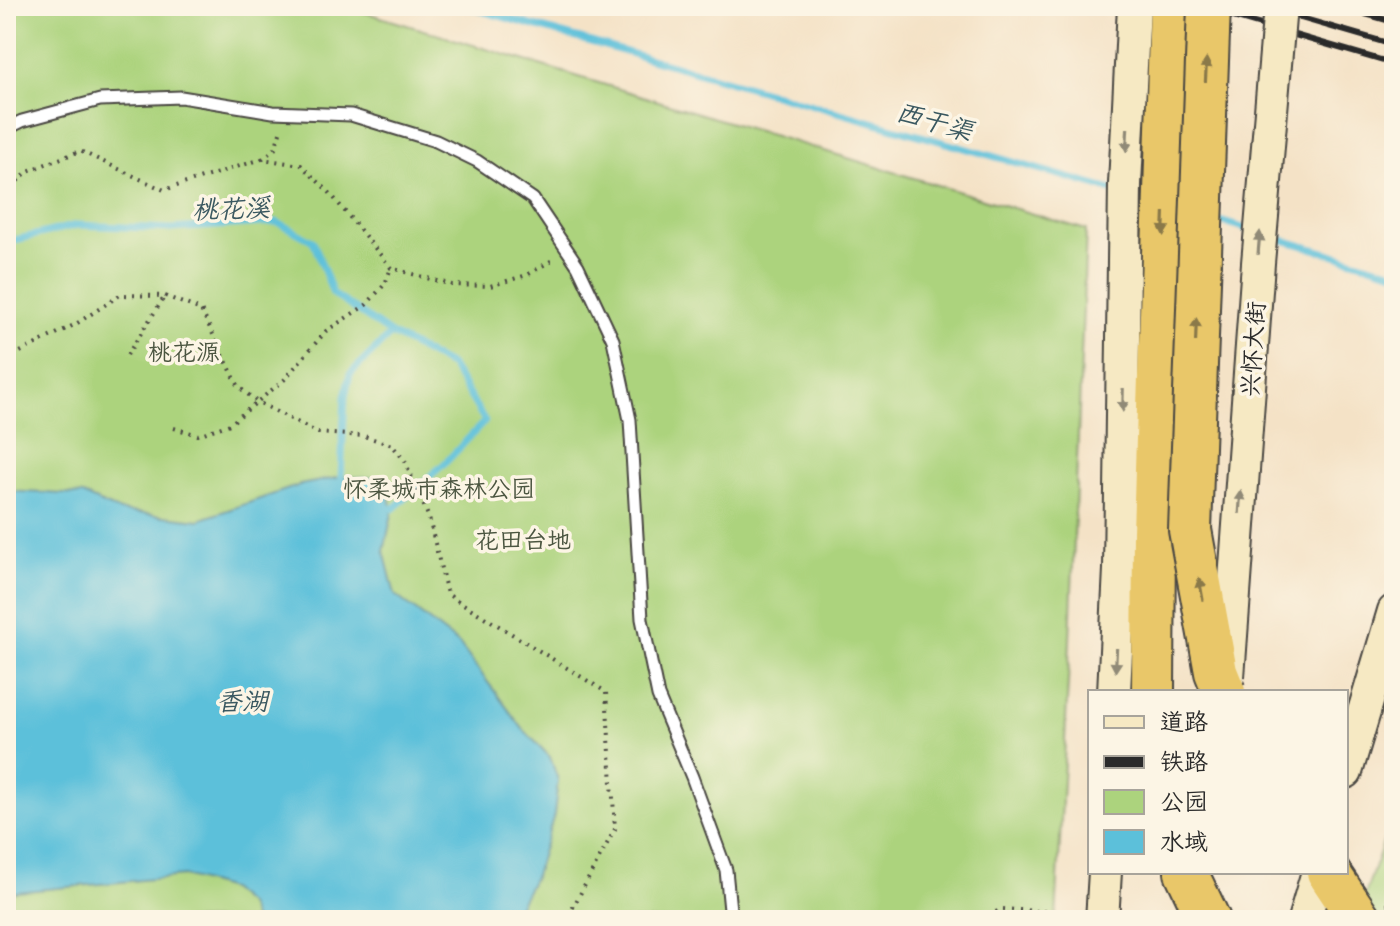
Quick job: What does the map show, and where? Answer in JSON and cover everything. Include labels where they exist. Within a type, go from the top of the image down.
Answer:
[{"type":"highway","points":[[1153,690],[1155,516],[1171,6]]},
{"type":"highway","points":[[1209,6],[1190,530],[1216,672],[1225,690]]},
{"type":"highway","points":[[1187,874],[1207,920]]},
{"type":"highway","points":[[1329,874],[1360,920]]},
{"type":"main road","points":[[1114,690],[1120,569],[1125,184],[1134,6]]},
{"type":"main road","name":"兴怀大街","points":[[1226,690],[1280,6]]},
{"type":"main road","points":[[1348,765],[1394,611]]},
{"type":"main road","points":[[1092,917],[1104,874]]},
{"type":"main road","points":[[1207,920],[1210,874]]},
{"type":"main road","points":[[1304,920],[1317,874]]},
{"type":"lane","points":[[6,129],[22,121],[100,100],[181,97],[273,112],[351,115],[450,148],[477,161],[533,199],[578,266],[613,340],[630,420],[642,619],[658,696],[726,870],[731,920]]},
{"type":"path","points":[[6,192],[28,171],[80,151],[164,190],[262,159],[275,149],[280,136],[281,124],[273,112]]},
{"type":"path","points":[[262,159],[301,165],[330,193],[391,268],[452,285],[490,286],[527,275],[568,251]]},
{"type":"path","points":[[174,428],[198,435],[230,424],[284,380],[326,331],[366,305],[385,284],[391,268]]},
{"type":"path","points":[[6,359],[76,324],[120,295],[165,296],[201,310],[239,387],[256,401],[318,433],[364,436],[392,445],[405,461],[429,518],[447,594],[606,692],[615,829],[564,920]]},
{"type":"path","points":[[127,355],[165,296]]},
{"type":"path","points":[[982,920],[1001,909],[1092,917]]},
{"type":"green space","name":"怀柔城市森林公园","points":[[6,6],[344,6],[1086,230],[1056,920],[6,920]]},
{"type":"green space","points":[[1394,812],[1394,920],[1356,920]]},
{"type":"water","name":"香湖","points":[[341,477],[382,478],[393,509],[384,551],[395,595],[459,644],[523,729],[550,757],[558,780],[554,815],[535,875],[517,909],[507,920],[461,920],[408,913],[378,920],[254,920],[248,905],[229,889],[184,876],[6,893],[6,491],[83,495],[120,511],[199,520],[300,485]]},
{"type":"waterway","name":"西干渠","points":[[464,6],[1115,191]]},
{"type":"waterway","name":"西干渠","points":[[1216,220],[1254,231]]},
{"type":"waterway","name":"桃花溪","points":[[6,245],[77,225],[171,229],[277,222],[313,241],[333,294],[391,334],[350,374],[345,397],[341,477]]},
{"type":"waterway","name":"西干渠","points":[[1269,236],[1394,272]]},
{"type":"waterway","points":[[391,334],[451,366],[485,421],[445,463],[393,509]]},
{"type":"railway","points":[[1196,6],[1394,64]]},
{"type":"railway","points":[[1260,6],[1394,45]]},
{"type":"railway","points":[[1337,6],[1394,22]]},
{"type":"park label","name":"桃花源","points":[[184,350]]},
{"type":"park label","name":"花田台地","points":[[523,538]]}]
